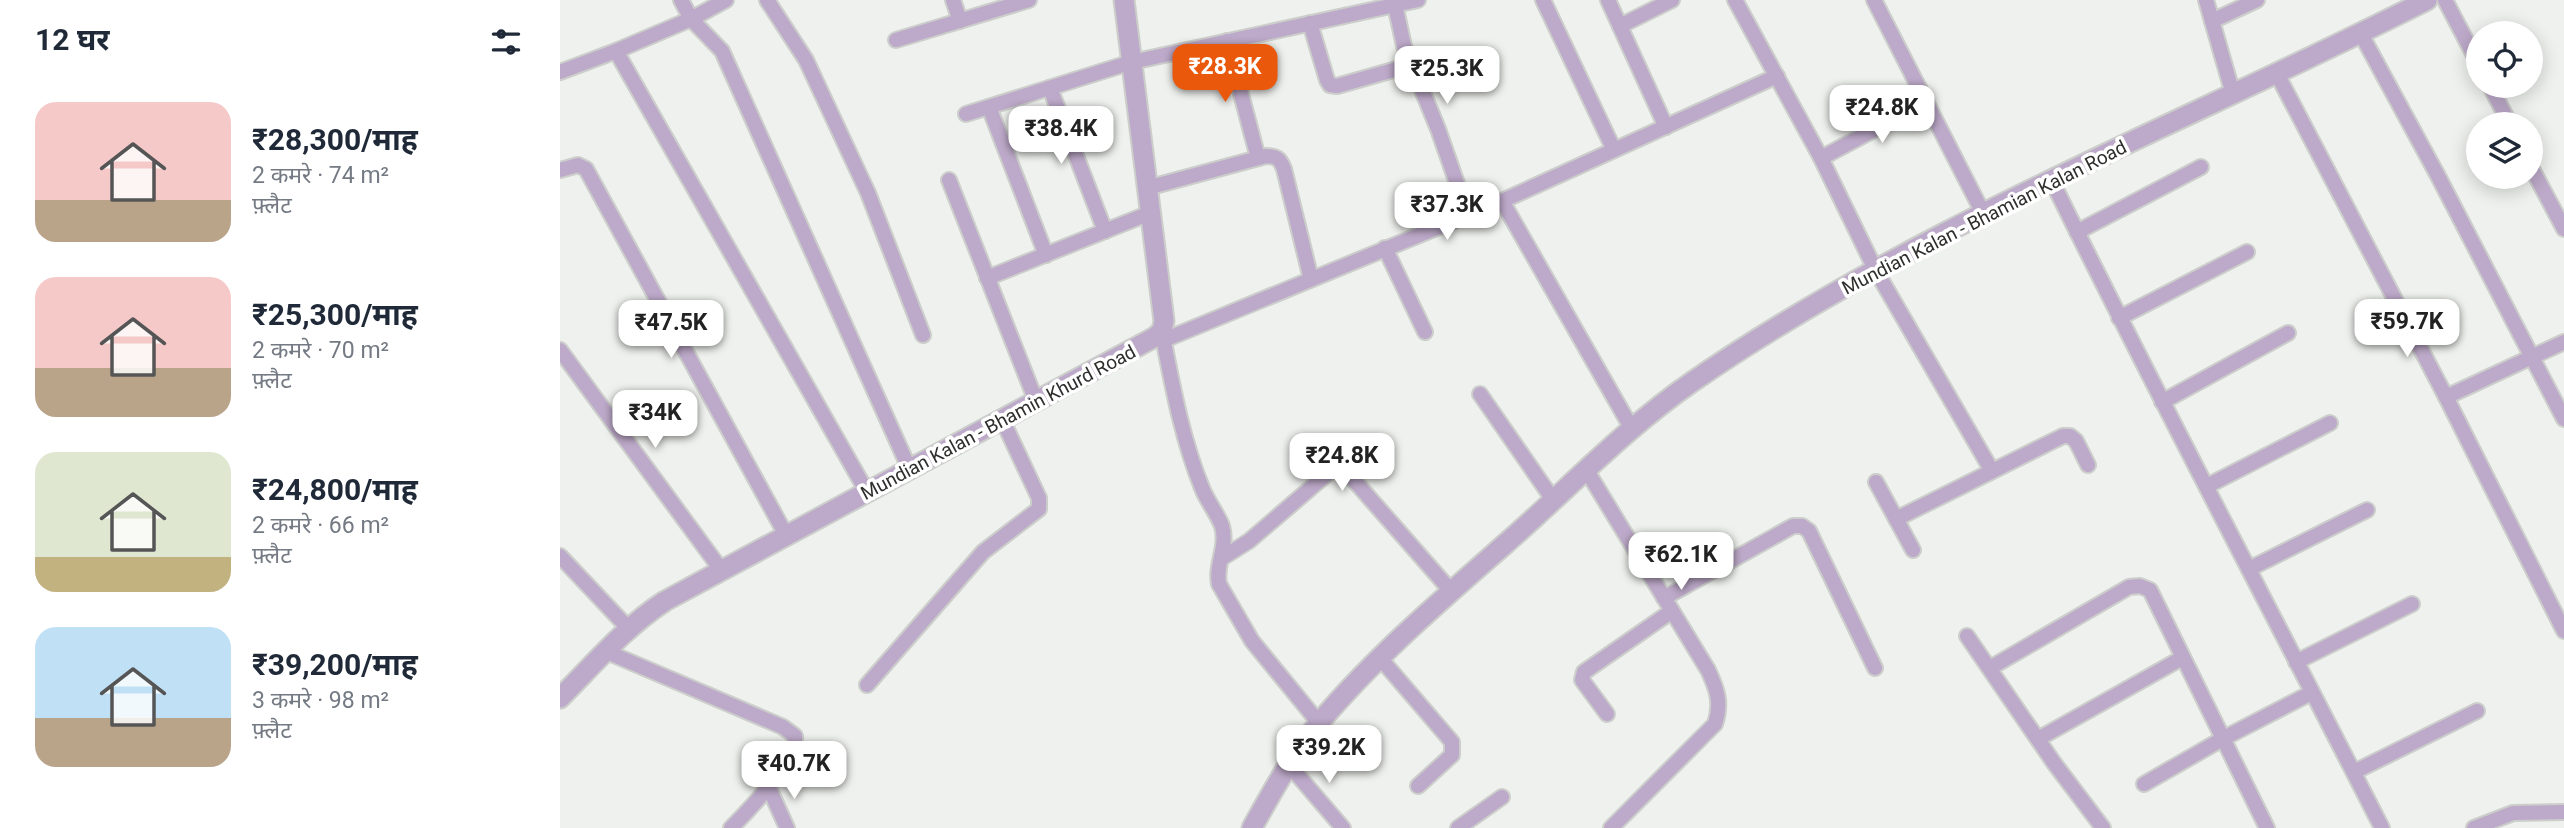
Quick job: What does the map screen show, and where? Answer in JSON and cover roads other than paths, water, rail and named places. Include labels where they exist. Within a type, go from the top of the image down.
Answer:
[{"type":"street","points":[[681,0],[691,19],[722,51],[909,468]]},
{"type":"street","points":[[560,72],[691,19],[726,0]]},
{"type":"street","points":[[953,0],[960,21]]},
{"type":"street","points":[[896,40],[1029,0]]},
{"type":"street","points":[[1124,0],[1164,321],[1163,335],[1188,447],[1202,489],[1222,526],[1224,546],[1219,584],[1252,641],[1319,723]]},
{"type":"street","points":[[966,114],[1132,62],[1418,0]]},
{"type":"street","points":[[1543,0],[1614,150]]},
{"type":"street","points":[[1608,0],[1666,127]]},
{"type":"street","points":[[1620,26],[1672,0]]},
{"type":"street","points":[[1735,0],[1822,158],[1875,269],[1992,471]]},
{"type":"street","points":[[1874,0],[1984,215]]},
{"type":"street","points":[[2206,0],[2233,94]]},
{"type":"street","points":[[2212,21],[2257,0]]},
{"type":"street","name":"Mundian Kalan - Bhamian Kalan Road","points":[[1252,828],[1289,765],[1319,723],[1380,658],[1632,429],[1691,383],[1875,269],[2427,0]]},
{"type":"street","points":[[2445,0],[2466,40]]},
{"type":"street","points":[[769,1],[806,60],[868,192],[923,335]]},
{"type":"street","points":[[1395,5],[1404,46],[1438,129],[1468,215]]},
{"type":"street","points":[[1310,23],[1326,80],[1331,85],[1337,86],[1411,65]]},
{"type":"street","points":[[2361,34],[2564,419]]},
{"type":"street","points":[[1227,41],[1258,158]]},
{"type":"street","points":[[616,51],[867,492]]},
{"type":"street","points":[[2277,74],[2446,397],[2564,631]]},
{"type":"street","points":[[1163,335],[1311,279],[1502,201],[1777,76]]},
{"type":"street","points":[[1050,88],[1105,231]]},
{"type":"street","points":[[1822,158],[1926,102]]},
{"type":"street","points":[[989,107],[1046,255]]},
{"type":"street","points":[[1147,188],[1258,158],[1274,156],[1280,159],[1311,279]]},
{"type":"street","points":[[560,170],[578,165],[586,169],[786,535]]},
{"type":"street","points":[[2077,232],[2201,167]]},
{"type":"street","points":[[949,180],[1036,401]]},
{"type":"street","points":[[2052,181],[2119,318],[2382,828]]},
{"type":"street","points":[[2543,189],[2564,229]]},
{"type":"street","points":[[1502,201],[1632,429]]},
{"type":"street","points":[[987,278],[1150,213]]},
{"type":"street","points":[[1385,248],[1424,332]]},
{"type":"street","points":[[2119,318],[2247,252]]},
{"type":"street","points":[[2162,402],[2288,333]]},
{"type":"street","name":"Mundian Kalan - Bhamin Khurd Road","points":[[560,698],[629,629],[665,601],[909,468],[1163,335]]},
{"type":"street","points":[[2446,397],[2564,342]]},
{"type":"street","points":[[560,350],[722,571]]},
{"type":"street","points":[[1480,394],[1554,501]]},
{"type":"street","points":[[867,685],[983,552],[1039,509],[1039,498],[1002,419]]},
{"type":"street","points":[[2207,486],[2330,423]]},
{"type":"street","points":[[1896,519],[2063,436],[2070,436],[2076,441],[2088,465]]},
{"type":"street","points":[[1222,558],[1249,541],[1334,468],[1340,467],[1451,591]]},
{"type":"street","points":[[1587,471],[1707,670],[1717,689],[1721,708],[1716,724],[1611,828]]},
{"type":"street","points":[[1876,482],[1913,550]]},
{"type":"street","points":[[2249,569],[2367,510]]},
{"type":"street","points":[[1607,714],[1582,680],[1584,672],[1668,604],[1793,526],[1802,526],[1809,531],[1875,668]]},
{"type":"street","points":[[560,555],[629,629]]},
{"type":"street","points":[[1990,668],[2129,587],[2140,586],[2150,590],[2267,828]]},
{"type":"street","points":[[2296,662],[2412,604]]},
{"type":"street","points":[[1967,636],[2103,828]]},
{"type":"street","points":[[607,652],[794,734],[794,744],[769,789],[731,828]]},
{"type":"street","points":[[1380,658],[1452,742],[1452,755],[1418,786]]},
{"type":"street","points":[[2038,739],[2182,658]]},
{"type":"street","points":[[2144,785],[2224,738],[2311,693]]},
{"type":"street","points":[[2354,772],[2477,711]]},
{"type":"street","points":[[1289,765],[1343,828]]},
{"type":"street","points":[[769,789],[787,828]]},
{"type":"street","points":[[1458,828],[1502,797]]},
{"type":"street","points":[[2474,828],[2513,813],[2564,812]]}]
